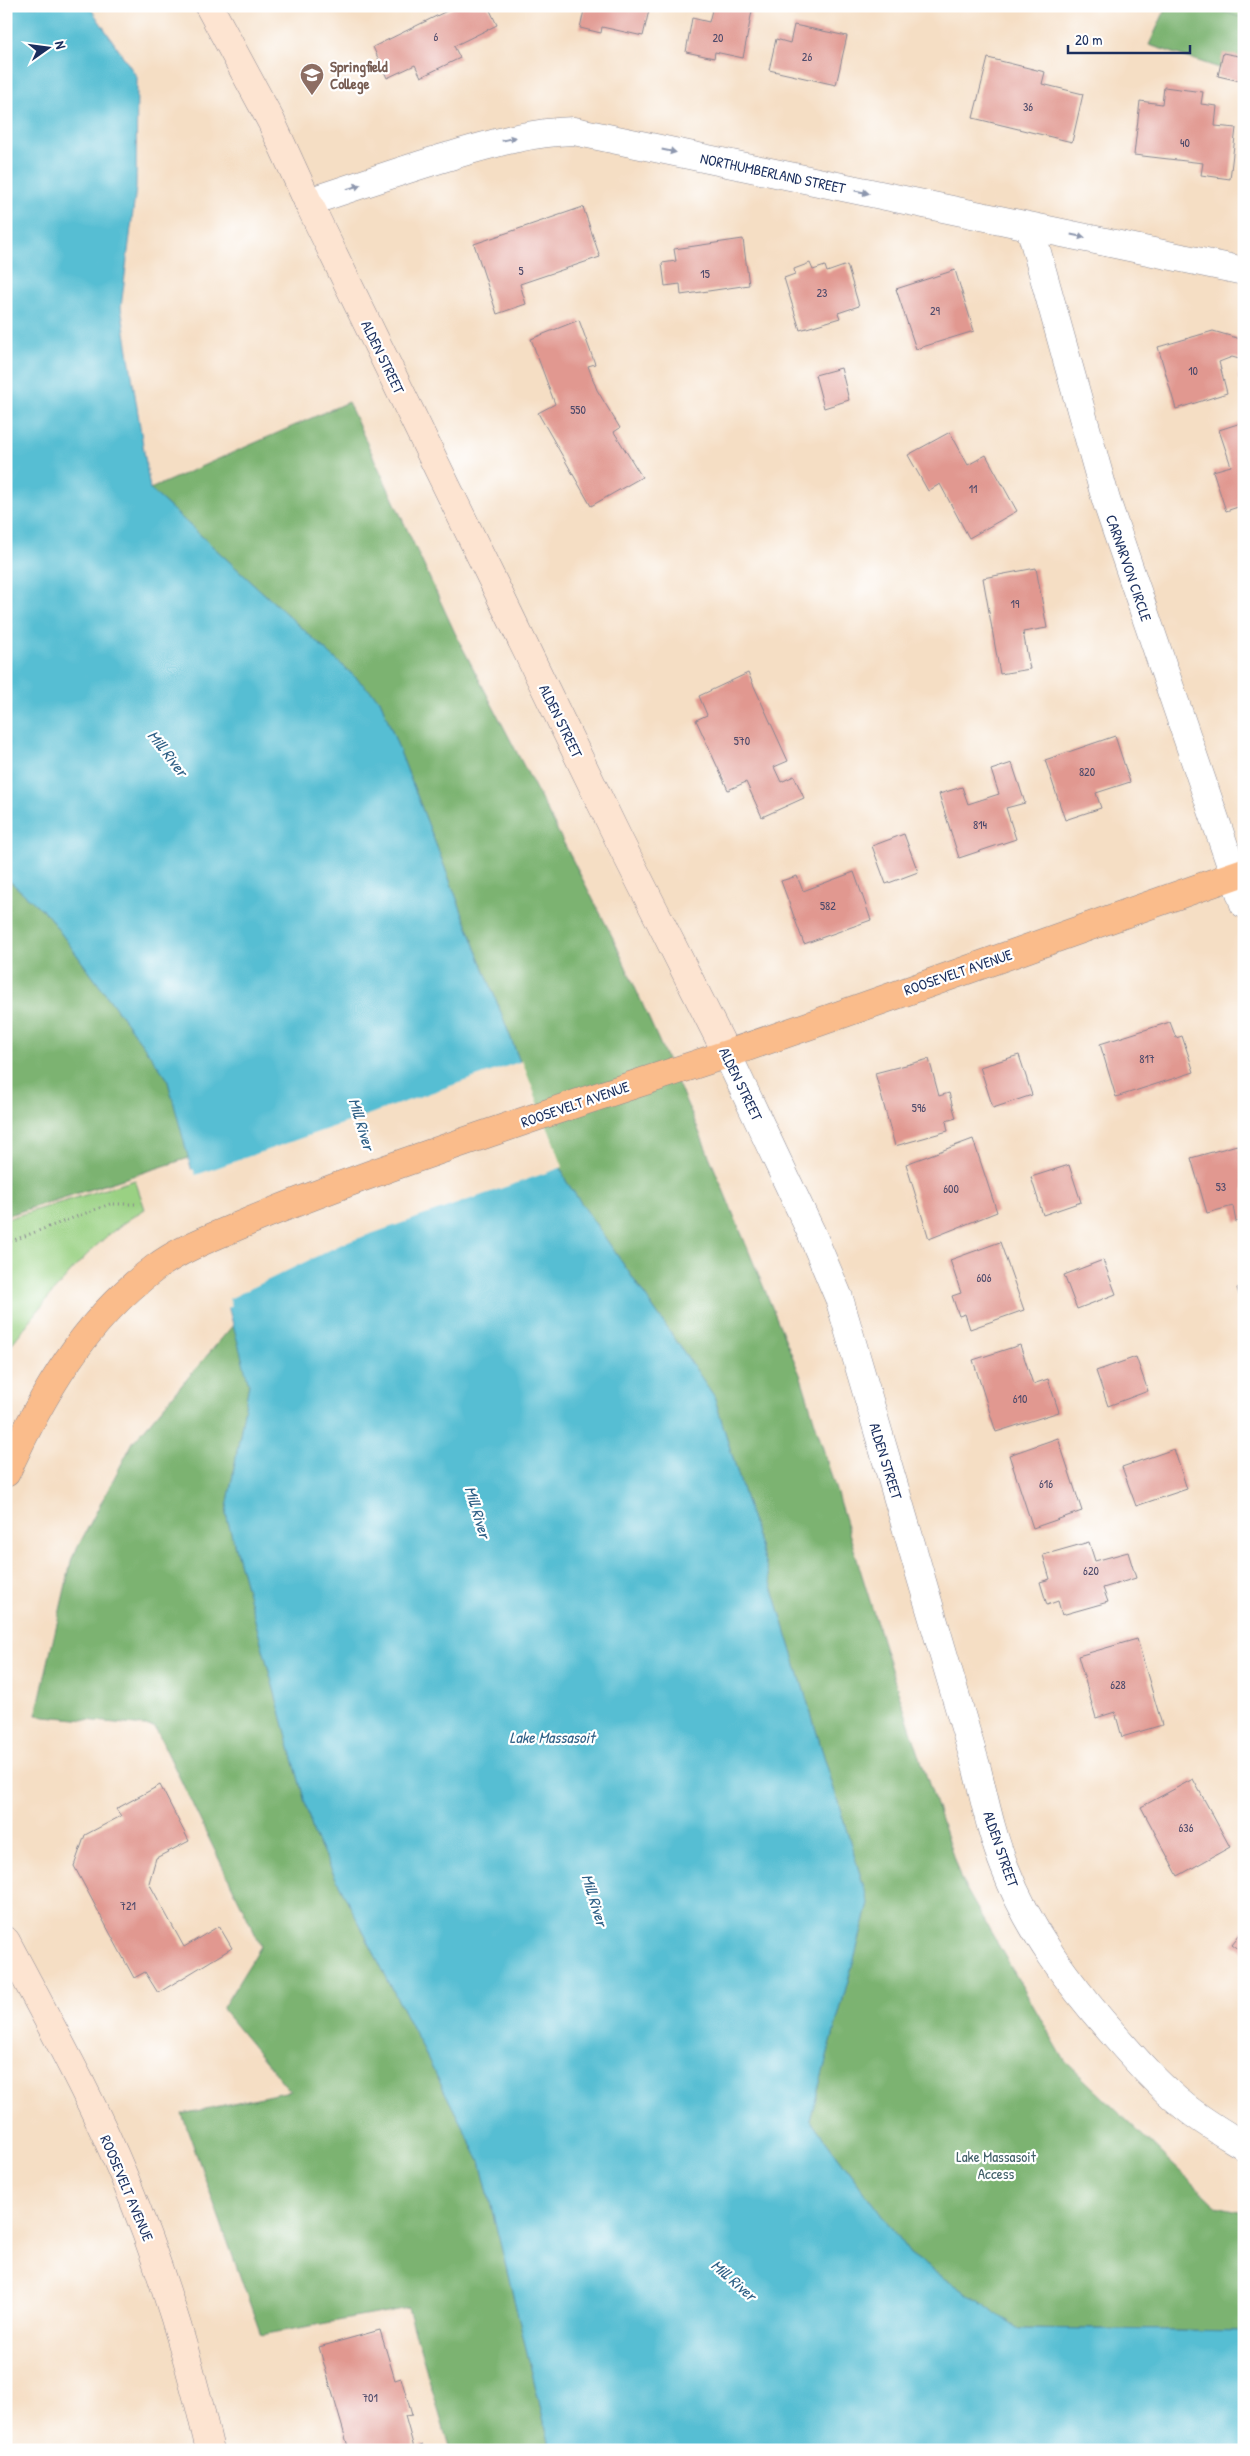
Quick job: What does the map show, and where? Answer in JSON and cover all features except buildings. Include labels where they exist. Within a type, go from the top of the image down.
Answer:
[{"type":"main road","name":"ALDEN STREET","points":[[209,6],[271,120],[308,202],[620,842],[726,1054]]},
{"type":"main road","name":"ROOSEVELT AVENUE","points":[[6,1473],[38,1404],[90,1329],[114,1303],[166,1260],[205,1240],[322,1191],[605,1092],[726,1054],[1239,874]]},
{"type":"main road","points":[[6,1428],[38,1404]]},
{"type":"main road","name":"ROOSEVELT AVENUE","points":[[6,1941],[82,2085],[124,2178],[174,2311],[210,2450]]},
{"type":"street","name":"NORTHUMBERLAND STREET","points":[[308,202],[410,168],[504,140],[542,133],[574,131],[1244,271]]},
{"type":"street","name":"CARNARVON CIRCLE","points":[[1030,226],[1106,500],[1239,874],[1244,904]]},
{"type":"street","name":"ALDEN STREET","points":[[726,1054],[812,1232],[839,1298],[977,1769],[993,1835],[1014,1890],[1037,1934],[1058,1966],[1082,1998],[1132,2055],[1184,2106],[1244,2146]]},
{"type":"path","points":[[6,1244],[110,1204],[138,1204]]},
{"type":"green space","points":[[1167,6],[1205,6],[1244,18],[1244,76],[1149,45]]},
{"type":"green space","points":[[1205,6],[1244,6],[1244,18]]},
{"type":"green space","name":"Lake Massasoit Access","points":[[348,402],[456,635],[613,938],[695,1122],[801,1377],[894,1679],[961,1880],[1065,2061],[1216,2206],[1244,2212],[1244,2331],[1017,2328],[910,2254],[810,2119],[869,1904],[714,1396],[566,1181],[380,700],[150,489]]},
{"type":"green space","points":[[6,878],[47,914],[167,1078],[189,1158],[6,1216]]},
{"type":"green space","points":[[135,1180],[145,1209],[105,1238],[87,1255],[53,1292],[6,1351],[6,1219]]},
{"type":"green space","points":[[234,1324],[249,1384],[226,1514],[314,1835],[480,2161],[551,2450],[450,2450],[408,2308],[261,2335],[182,2114],[290,2091],[222,2009],[261,1946],[155,1727],[36,1715],[72,1558],[133,1442]]},
{"type":"water","name":"Lake Massasoit","points":[[6,6],[89,6],[137,77],[136,188],[121,307],[150,489],[380,700],[566,1181],[714,1396],[869,1904],[810,2119],[910,2254],[1017,2328],[1244,2331],[1244,2450],[551,2450],[480,2161],[314,1835],[226,1514],[249,1384],[167,1078],[47,914],[6,878]]},
{"type":"pier","points":[[522,1061],[563,1167],[342,1244],[229,1299],[232,1305],[227,1309],[189,1171],[193,1169],[196,1175]]},
{"type":"place","name":"Springfield College","points":[[312,96]]},
{"type":"water label","name":"Mill River","points":[[168,753]]},
{"type":"water label","name":"Mill River","points":[[362,1124]]},
{"type":"water label","name":"Mill River","points":[[478,1512]]},
{"type":"water label","name":"Mill River","points":[[595,1900]]},
{"type":"water label","name":"Mill River","points":[[734,2280]]}]
